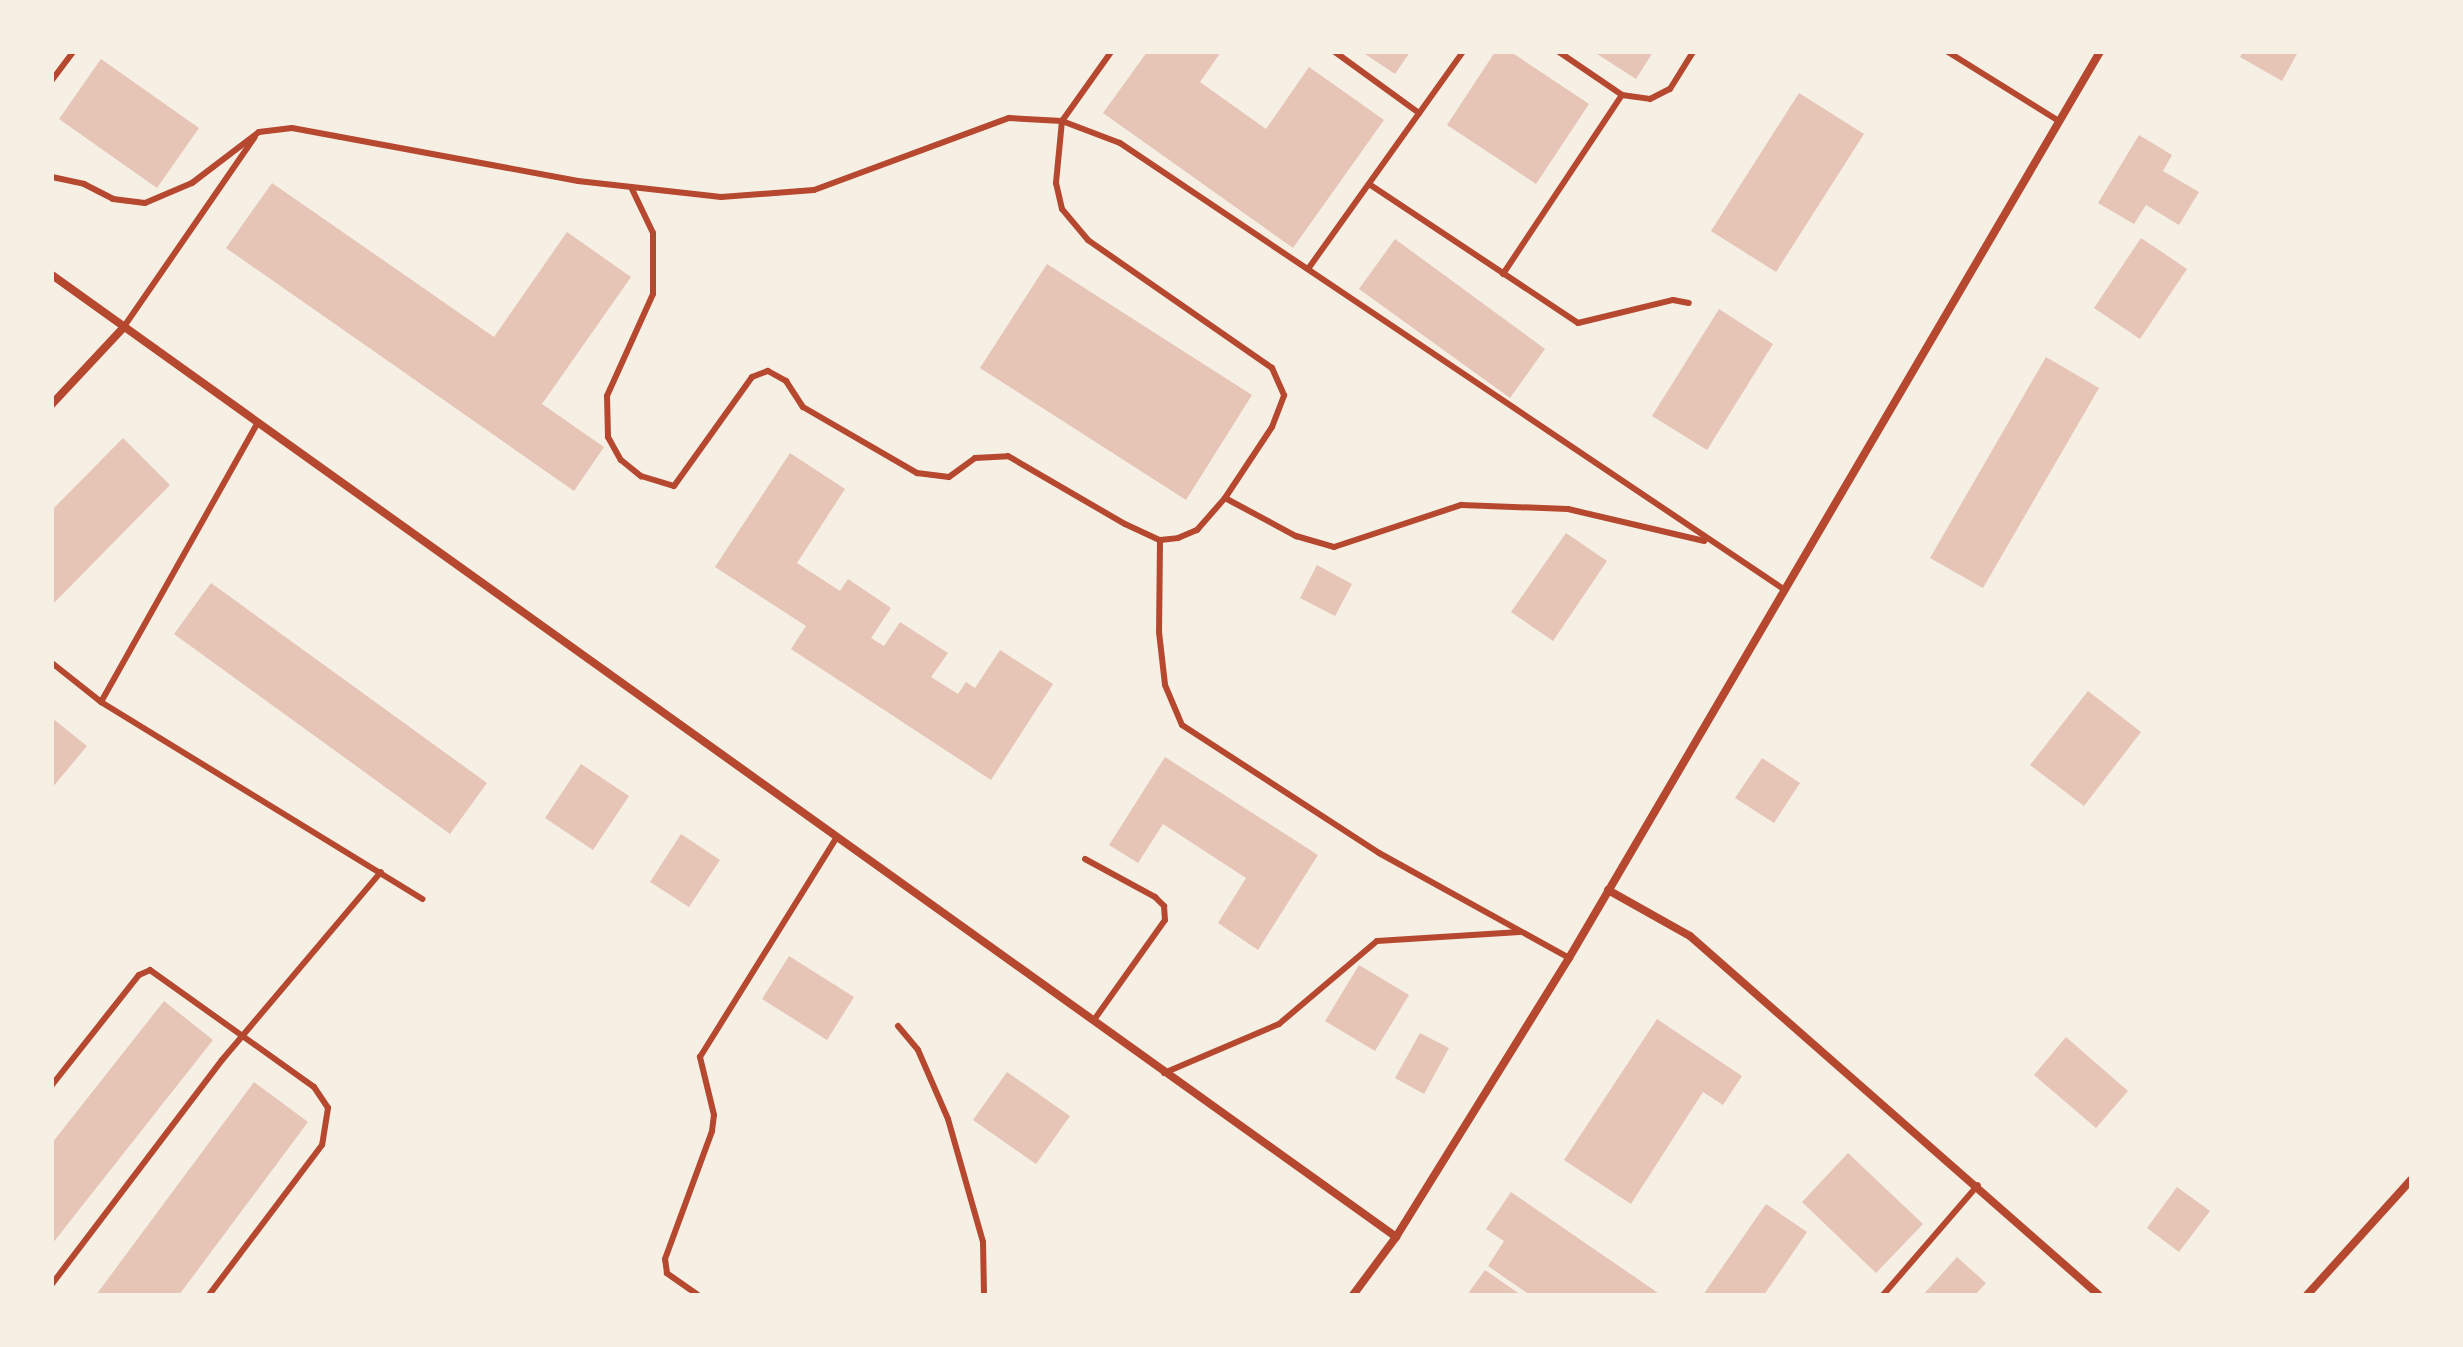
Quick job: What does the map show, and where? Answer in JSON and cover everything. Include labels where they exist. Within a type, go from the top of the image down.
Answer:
[{"type":"street","points":[[1353,1295],[1396,1237],[1569,958],[2100,52]]},
{"type":"street","points":[[52,275],[835,840],[1094,1020],[1163,1074],[1396,1237]]},
{"type":"street","points":[[53,402],[123,328]]},
{"type":"street","points":[[1608,890],[1690,936],[1978,1185],[2099,1295]]},
{"type":"street","points":[[2307,1295],[2411,1180]]},
{"type":"lane","points":[[52,80],[73,52]]},
{"type":"lane","points":[[631,187],[653,233],[653,294],[607,396],[607,409],[608,437],[621,460],[641,476],[674,486],[752,377],[768,371],[786,381],[803,407],[917,473],[949,477],[975,458],[1008,456],[1160,540],[1197,530],[1225,498],[1276,418],[1284,395],[1282,382],[1272,368],[1088,240],[1062,209],[1056,183],[1062,121],[1111,52]]},
{"type":"lane","points":[[1335,52],[1419,113]]},
{"type":"lane","points":[[1308,269],[1463,52]]},
{"type":"lane","points":[[1559,52],[1622,95],[1650,99],[1670,89],[1693,52]]},
{"type":"lane","points":[[1948,52],[2059,121]]},
{"type":"lane","points":[[1503,274],[1622,95]]},
{"type":"lane","points":[[52,177],[84,184],[113,199],[145,203],[192,183],[259,132],[292,128],[631,187],[721,197],[814,190],[1009,118],[1062,121],[1120,143],[1785,591]]},
{"type":"lane","points":[[123,328],[259,132]]},
{"type":"lane","points":[[1369,184],[1578,323],[1673,300],[1689,303]]},
{"type":"lane","points":[[101,702],[257,424]]},
{"type":"lane","points":[[1225,498],[1296,536],[1334,547],[1461,505],[1568,509],[1708,542]]},
{"type":"lane","points":[[1160,540],[1160,645],[1165,685],[1182,725],[1379,853],[1569,958]]},
{"type":"lane","points":[[52,663],[101,702],[423,899]]},
{"type":"lane","points":[[698,1295],[667,1273],[665,1259],[712,1131],[714,1115],[700,1057],[835,840]]},
{"type":"lane","points":[[1085,859],[1155,897],[1164,906],[1165,920],[1094,1020]]},
{"type":"lane","points":[[52,1284],[246,1033],[381,872]]},
{"type":"lane","points":[[1163,1074],[1279,1024],[1377,941],[1520,932]]},
{"type":"lane","points":[[52,1085],[139,975],[150,970],[246,1033],[314,1087],[328,1108],[329,1126],[322,1145],[209,1295]]},
{"type":"lane","points":[[898,1026],[918,1050],[948,1119],[983,1242],[984,1295]]},
{"type":"lane","points":[[1883,1295],[1978,1185]]},
{"type":"building","points":[[1147,52],[1221,52],[1200,82],[1266,129],[1309,67],[1384,120],[1293,248],[1103,113]]},
{"type":"building","points":[[1362,52],[1410,52],[1395,74]]},
{"type":"building","points":[[1495,52],[1511,52],[1589,104],[1536,184],[1447,125]]},
{"type":"building","points":[[1594,52],[1653,52],[1636,79]]},
{"type":"building","points":[[2243,52],[2298,52],[2282,81],[2240,57]]},
{"type":"building","points":[[101,59],[199,128],[157,188],[59,119]]},
{"type":"building","points":[[1799,93],[1864,134],[1776,272],[1711,231]]},
{"type":"building","points":[[2139,135],[2172,155],[2163,171],[2199,192],[2179,225],[2146,205],[2134,224],[2098,203]]},
{"type":"building","points":[[272,183],[494,337],[567,232],[631,277],[542,404],[604,447],[574,491],[226,248]]},
{"type":"building","points":[[2141,238],[2187,269],[2140,339],[2094,308]]},
{"type":"building","points":[[1395,239],[1545,349],[1510,398],[1359,289]]},
{"type":"building","points":[[1047,264],[1252,395],[1186,500],[980,368]]},
{"type":"building","points":[[1719,309],[1773,344],[1707,450],[1652,416]]},
{"type":"building","points":[[2046,357],[2099,388],[1983,588],[1930,558]]},
{"type":"building","points":[[123,438],[170,485],[52,605],[52,510]]},
{"type":"building","points":[[790,453],[845,489],[797,563],[840,591],[848,579],[891,608],[871,638],[884,646],[900,622],[948,653],[931,677],[958,694],[966,682],[975,688],[1000,650],[1053,684],[991,780],[791,649],[806,626],[715,567]]},
{"type":"building","points":[[1566,533],[1607,561],[1553,641],[1511,612]]},
{"type":"building","points":[[1317,565],[1352,584],[1335,616],[1300,598]]},
{"type":"building","points":[[211,583],[487,783],[450,834],[174,634]]},
{"type":"building","points":[[2088,691],[2141,732],[2084,806],[2030,765]]},
{"type":"building","points":[[52,718],[87,746],[52,788]]},
{"type":"building","points":[[1165,757],[1318,855],[1258,950],[1218,923],[1246,878],[1163,824],[1138,863],[1109,845]]},
{"type":"building","points":[[1762,758],[1800,783],[1774,823],[1735,798]]},
{"type":"building","points":[[581,764],[629,796],[593,850],[545,818]]},
{"type":"building","points":[[681,834],[720,860],[689,907],[650,882]]},
{"type":"building","points":[[789,956],[854,997],[827,1040],[762,999]]},
{"type":"building","points":[[1359,965],[1409,995],[1375,1051],[1325,1021]]},
{"type":"building","points":[[164,1001],[213,1040],[52,1244],[52,1143]]},
{"type":"building","points":[[1657,1019],[1742,1076],[1723,1105],[1703,1092],[1631,1204],[1564,1160]]},
{"type":"building","points":[[1420,1033],[1449,1048],[1424,1094],[1395,1078]]},
{"type":"building","points":[[2066,1037],[2128,1091],[2096,1128],[2034,1075]]},
{"type":"building","points":[[1007,1072],[1070,1116],[1036,1164],[973,1120]]},
{"type":"building","points":[[254,1082],[308,1122],[179,1295],[96,1295]]},
{"type":"building","points":[[1848,1153],[1923,1224],[1876,1273],[1802,1202]]},
{"type":"building","points":[[2177,1187],[2210,1211],[2179,1252],[2147,1228]]},
{"type":"building","points":[[1511,1192],[1661,1295],[1530,1295],[1488,1266],[1504,1241],[1486,1229]]},
{"type":"building","points":[[1766,1204],[1807,1232],[1764,1295],[1703,1295]]},
{"type":"building","points":[[1957,1257],[1986,1283],[1975,1295],[1923,1295]]},
{"type":"building","points":[[1485,1270],[1521,1295],[1467,1295]]}]
